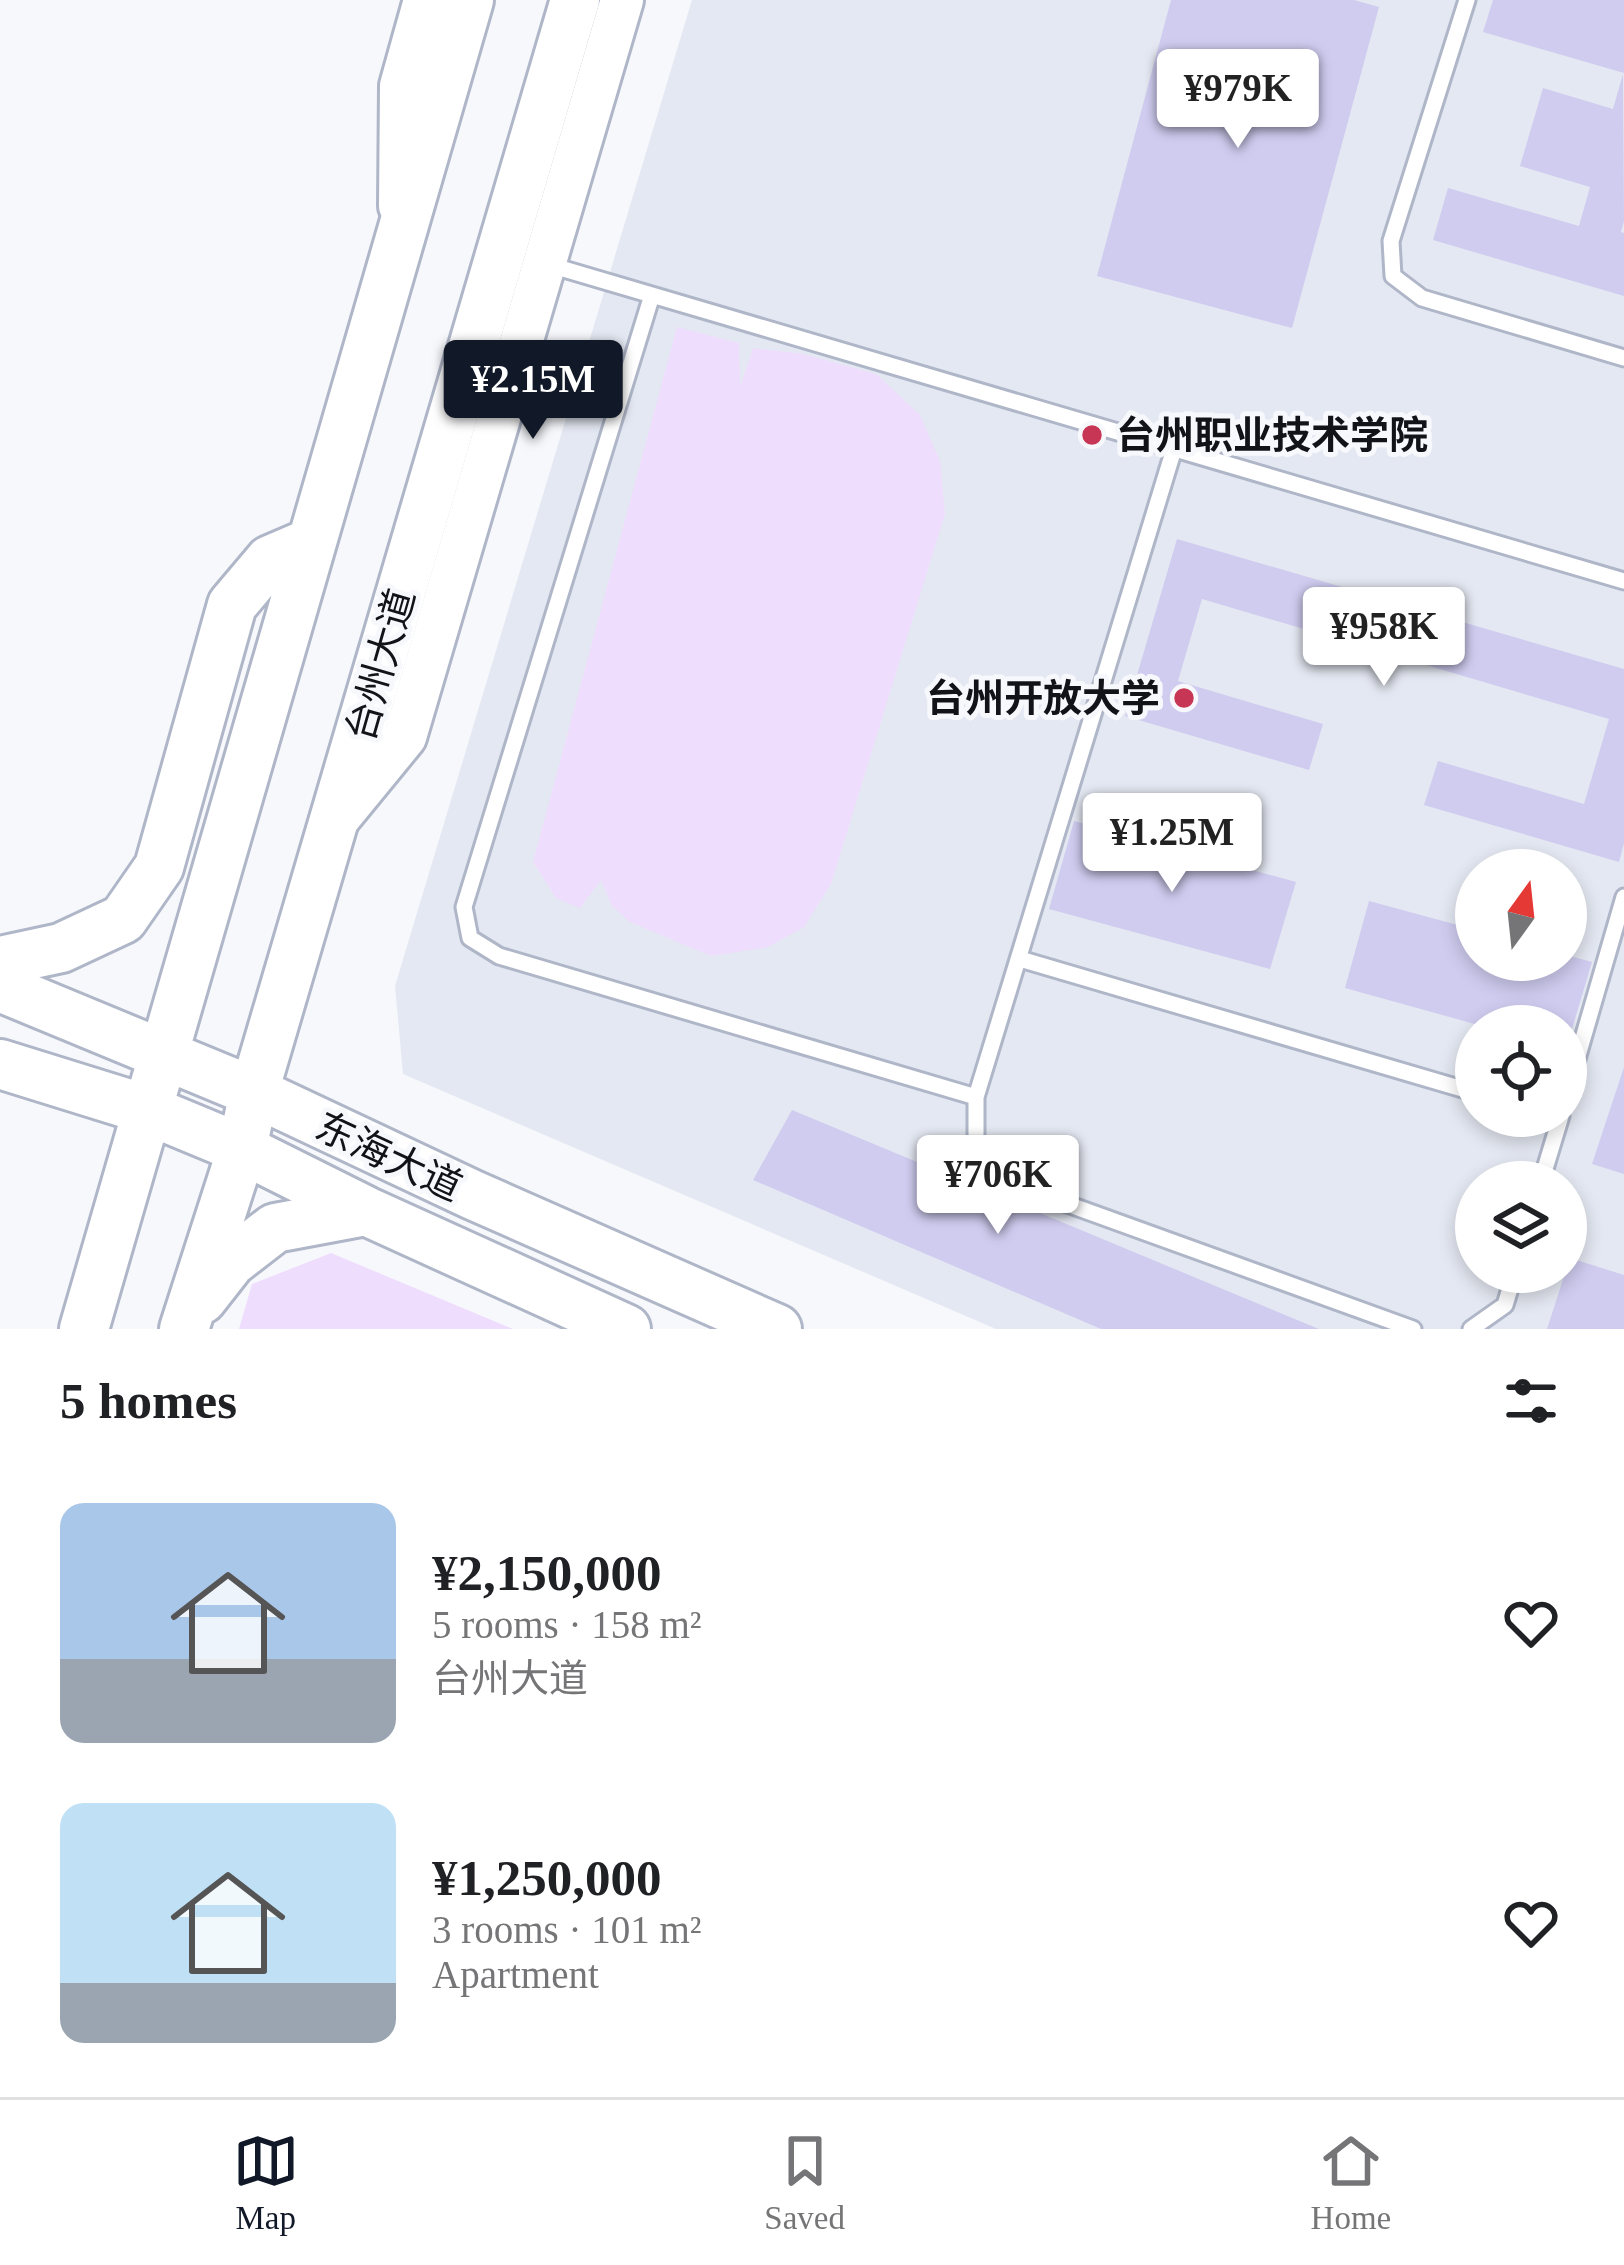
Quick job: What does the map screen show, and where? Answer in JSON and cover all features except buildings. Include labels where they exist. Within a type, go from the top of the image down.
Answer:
[{"type":"main road","points":[[400,237],[401,86],[425,0]]},
{"type":"main road","points":[[84,1329],[469,0]]},
{"type":"main road","name":"台州大道","points":[[186,1323],[242,1149],[254,1092],[332,826],[523,257],[574,0]]},
{"type":"main road","points":[[523,257],[622,0]]},
{"type":"main road","points":[[0,962],[62,948],[123,919],[159,867],[232,605],[270,560],[311,542]]},
{"type":"main road","name":"东海大道","points":[[0,987],[254,1092],[777,1329]]},
{"type":"main road","name":"东海大道","points":[[0,1064],[148,1111],[242,1149],[626,1329]]},
{"type":"main road","points":[[186,1323],[231,1262],[275,1228],[365,1210]]},
{"type":"lane","points":[[1467,0],[1391,241],[1393,276],[1422,298],[1624,358]]},
{"type":"lane","points":[[523,257],[1624,581]]},
{"type":"lane","points":[[652,295],[464,908],[470,938],[499,956],[976,1097]]},
{"type":"lane","points":[[1174,449],[976,1097],[976,1155],[1001,1180],[1413,1329]]},
{"type":"lane","points":[[1587,1025],[1624,897]]},
{"type":"lane","points":[[1020,958],[1455,1087]]},
{"type":"lane","points":[[1471,1329],[1505,1305],[1509,1293]]},
{"type":"shaded area","name":"台州职业技术学院","points":[[692,0],[1624,0],[1624,1329],[996,1329],[403,1074],[395,986]]},
{"type":"shaded area","points":[[677,327],[739,343],[740,387],[753,348],[803,354],[876,374],[920,415],[940,461],[945,514],[831,884],[804,927],[768,947],[711,956],[630,922],[612,906],[601,880],[580,908],[556,898],[533,862]]},
{"type":"shaded area","points":[[331,1253],[513,1329],[239,1329],[252,1284]]},
{"type":"place","name":"台州职业技术学院","points":[[1092,435]]},
{"type":"place","name":"台州开放大学","points":[[1184,698]]}]
